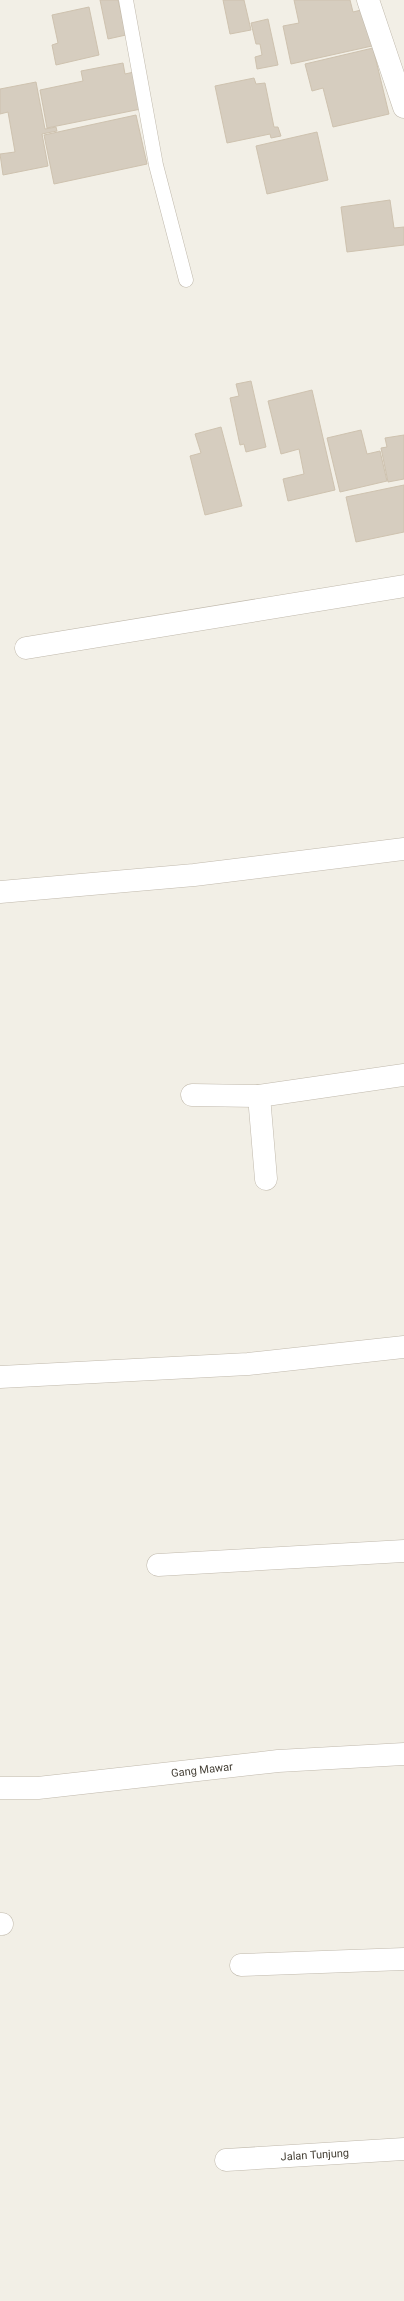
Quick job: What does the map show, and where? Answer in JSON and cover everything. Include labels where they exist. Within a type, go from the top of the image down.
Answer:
[{"type":"street","points":[[368,0],[404,107]]},
{"type":"street","points":[[26,648],[404,586]]},
{"type":"street","points":[[0,892],[194,875],[404,849]]},
{"type":"street","points":[[192,1096],[259,1096],[404,1075]]},
{"type":"street","points":[[259,1096],[266,1179]]},
{"type":"street","points":[[0,1377],[248,1364],[404,1347]]},
{"type":"street","points":[[158,1565],[404,1551]]},
{"type":"street","name":"Gang Mawar","points":[[0,1788],[38,1788],[278,1761],[404,1754]]},
{"type":"street","points":[[241,1965],[404,1959]]},
{"type":"street","name":"Jalan Tunjung","points":[[226,2160],[404,2149]]},
{"type":"lane","points":[[126,0],[156,165],[186,280]]},
{"type":"building","points":[[100,0],[118,0],[126,35],[108,39]]},
{"type":"building","points":[[223,0],[244,0],[251,30],[230,34]]},
{"type":"building","points":[[294,0],[350,0],[353,12],[365,9],[372,46],[291,64],[283,26],[299,23]]},
{"type":"building","points":[[89,7],[99,55],[56,65],[52,45],[58,43],[52,15]]},
{"type":"building","points":[[268,19],[278,65],[257,69],[255,57],[262,55],[260,44],[256,44],[251,23]]},
{"type":"building","points":[[373,48],[389,114],[333,127],[323,88],[312,91],[305,64]]},
{"type":"building","points":[[123,63],[125,74],[134,72],[141,109],[47,128],[40,90],[83,81],[81,71]]},
{"type":"building","points":[[254,78],[256,84],[265,83],[274,127],[278,127],[281,136],[271,138],[270,134],[227,143],[215,86]]},
{"type":"building","points":[[36,82],[45,129],[56,127],[57,131],[42,134],[48,166],[3,175],[0,154],[15,152],[8,112],[0,114],[0,89]]},
{"type":"building","points":[[136,115],[147,164],[54,184],[44,135]]},
{"type":"building","points":[[317,132],[328,180],[267,194],[256,146]]},
{"type":"building","points":[[390,200],[394,228],[404,227],[404,245],[347,252],[341,207]]},
{"type":"building","points":[[251,381],[266,447],[246,452],[244,444],[240,445],[230,398],[239,396],[236,384]]},
{"type":"building","points":[[312,390],[335,490],[288,501],[283,479],[304,474],[299,449],[281,454],[268,401]]},
{"type":"building","points":[[221,427],[242,506],[205,515],[190,456],[201,453],[195,434]]},
{"type":"building","points":[[361,430],[367,454],[380,451],[387,481],[340,492],[327,438]]},
{"type":"building","points":[[404,435],[404,479],[388,482],[381,448],[387,447],[385,438]]},
{"type":"building","points":[[404,485],[404,532],[356,542],[346,497]]}]
